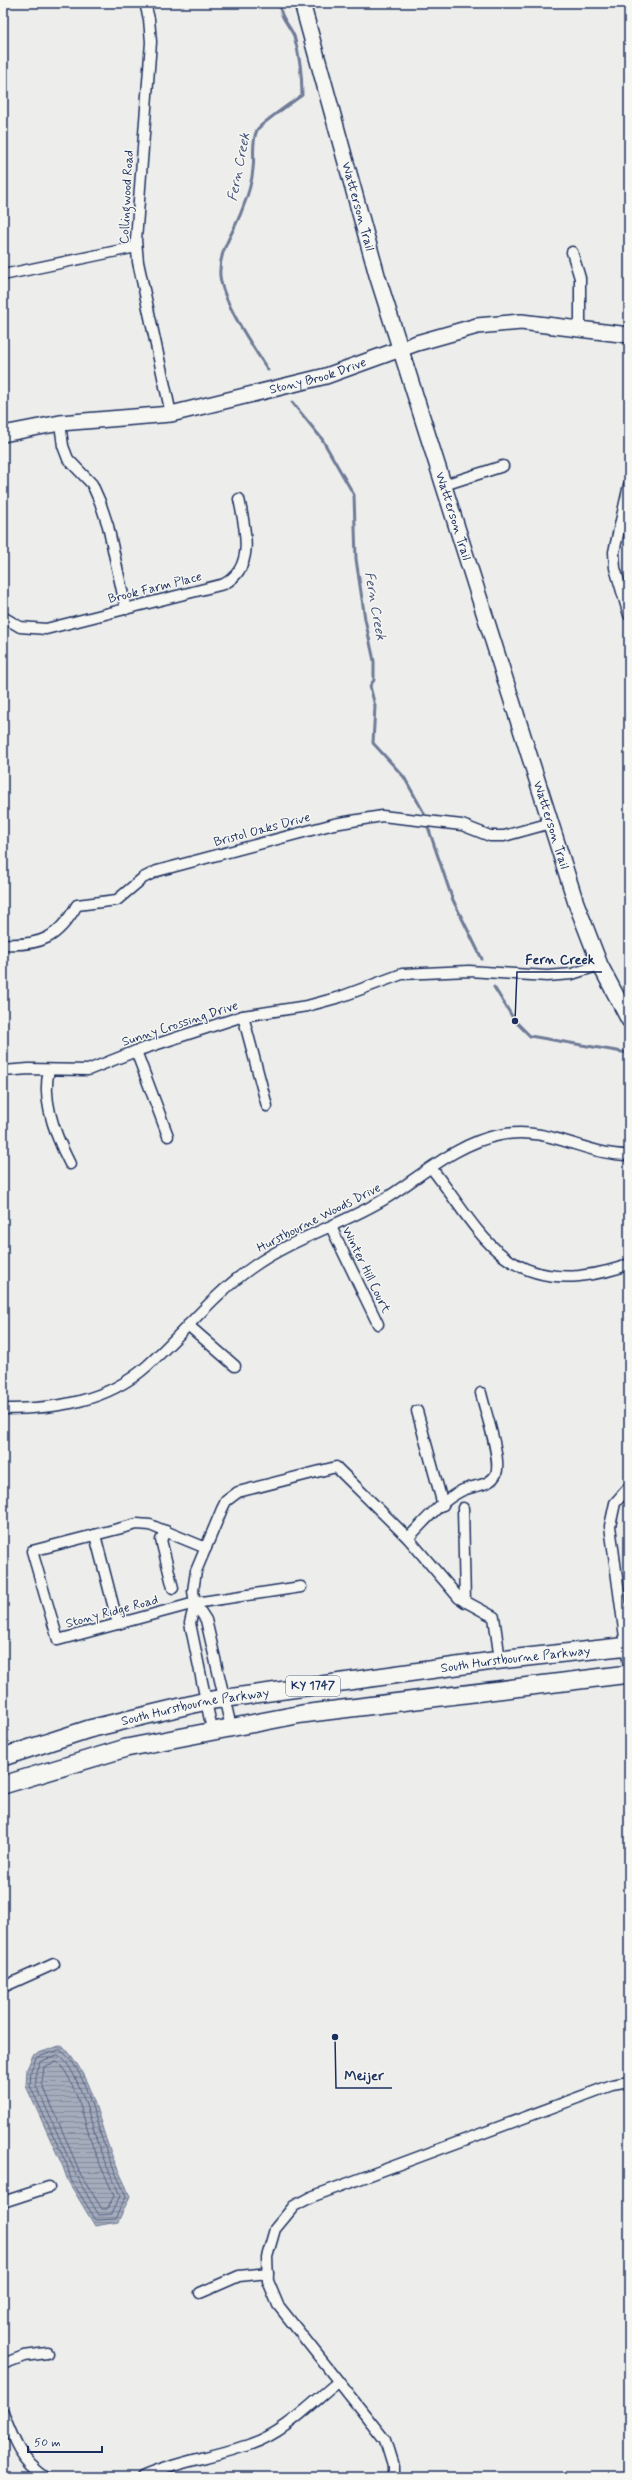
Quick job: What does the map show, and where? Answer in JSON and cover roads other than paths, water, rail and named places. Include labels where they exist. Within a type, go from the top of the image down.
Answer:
[{"type":"main road","name":"Watterson Trail","points":[[302,3],[375,268],[576,903],[600,965],[629,1020]]},
{"type":"main road","name":"Stony Brook Drive","points":[[3,434],[60,423],[171,414],[326,376],[400,349],[477,326],[503,322],[629,335]]},
{"type":"main road","name":"South Hurstbourne Parkway","points":[[3,1757],[89,1729],[206,1701],[500,1660],[628,1646]]},
{"type":"main road","name":"South Hurstbourne Parkway","points":[[3,1785],[126,1748],[212,1730],[302,1714],[629,1674]]},
{"type":"street","name":"Collingwood Road","points":[[145,3],[150,19],[151,42],[136,247],[171,414]]},
{"type":"street","points":[[3,275],[136,247]]},
{"type":"street","points":[[572,252],[580,278],[580,329]]},
{"type":"street","points":[[60,423],[62,446],[68,459],[92,484],[100,502],[108,526],[126,609]]},
{"type":"street","points":[[444,485],[503,466]]},
{"type":"street","points":[[629,485],[614,552],[615,568],[629,615]]},
{"type":"street","name":"Brook Farm Place","points":[[3,617],[20,627],[46,629],[216,587],[233,580],[239,572],[245,553],[246,538],[239,499]]},
{"type":"street","name":"Bristol Oaks Drive","points":[[3,944],[37,943],[61,929],[77,905],[117,900],[143,878],[157,871],[334,824],[382,816],[462,824],[490,836],[497,836],[520,832],[551,823]]},
{"type":"street","name":"Sunny Crossing Drive","points":[[3,1071],[88,1070],[136,1051],[243,1016],[308,1006],[340,997],[402,974],[469,971],[547,976],[572,974],[600,965]]},
{"type":"street","points":[[243,1016],[267,1106]]},
{"type":"street","points":[[136,1051],[168,1136]]},
{"type":"street","points":[[49,1070],[49,1105],[53,1127],[70,1164]]},
{"type":"street","name":"Hurstbourne Woods Drive","points":[[3,1409],[36,1409],[63,1406],[108,1391],[147,1366],[218,1293],[250,1268],[280,1250],[385,1199],[457,1151],[478,1141],[511,1133],[553,1136],[609,1154],[629,1155]]},
{"type":"street","points":[[432,1169],[485,1240],[518,1267],[539,1275],[557,1277],[605,1272],[629,1264]]},
{"type":"street","name":"Winter Hill Court","points":[[330,1227],[378,1324]]},
{"type":"street","points":[[188,1325],[236,1366]]},
{"type":"street","points":[[408,1538],[443,1505],[462,1490],[490,1482],[496,1474],[497,1461],[481,1393]]},
{"type":"street","points":[[417,1411],[443,1505]]},
{"type":"street","points":[[231,1727],[206,1620],[195,1603],[193,1591],[196,1571],[226,1501],[232,1496],[238,1492],[336,1467],[408,1538],[459,1598],[494,1617],[500,1660]]},
{"type":"street","points":[[629,1487],[615,1503],[610,1526],[628,1646],[629,1667]]},
{"type":"street","points":[[463,1508],[465,1602]]},
{"type":"street","name":"Stony Ridge Road","points":[[206,1548],[150,1525],[137,1524],[32,1552],[58,1640],[195,1603],[301,1587]]},
{"type":"street","points":[[166,1531],[161,1540],[173,1588]]},
{"type":"street","points":[[95,1535],[118,1624]]},
{"type":"street","points":[[195,1603],[190,1623],[212,1730]]},
{"type":"street","points":[[4,1984],[54,1964]]},
{"type":"street","points":[[393,2477],[393,2466],[385,2440],[278,2305],[268,2281],[267,2257],[275,2229],[294,2206],[305,2200],[612,2085],[629,2082]]},
{"type":"street","points":[[3,2202],[49,2187]]},
{"type":"street","points":[[200,2293],[238,2276],[268,2273]]},
{"type":"street","points":[[3,2364],[24,2356],[48,2353]]},
{"type":"street","points":[[142,2477],[158,2470],[252,2444],[280,2430],[338,2382]]},
{"type":"street","points":[[3,2413],[16,2446],[30,2466],[45,2477]]},
{"type":"water","points":[[62,2045],[79,2067],[91,2092],[110,2152],[130,2196],[118,2222],[95,2226],[68,2181],[26,2086],[27,2069],[33,2055]]},
{"type":"waterway","name":"Fern Creek","points":[[268,370],[233,312],[222,287],[220,267],[221,258],[239,218],[252,179],[254,164],[254,140],[257,130],[270,118],[302,95],[302,80],[298,51],[294,36],[281,12],[280,3]]},
{"type":"waterway","name":"Fern Creek","points":[[292,402],[322,439],[354,495],[356,559],[365,619],[374,661],[374,680],[370,686],[375,706],[373,743],[404,777],[424,813]]},
{"type":"waterway","name":"Fern Creek","points":[[428,827],[452,898],[482,959]]},
{"type":"waterway","name":"Fern Creek","points":[[494,987],[515,1021],[530,1036],[628,1053]]},
{"type":"place","name":"Fern Creek","points":[[515,1021]]},
{"type":"place","name":"Meijer","points":[[335,2037]]}]
